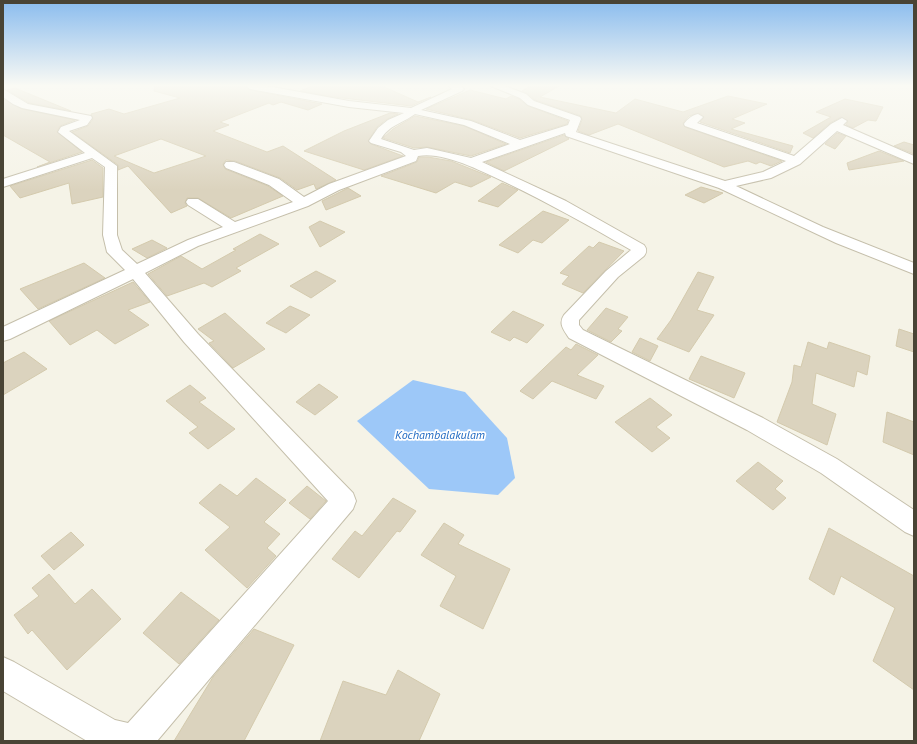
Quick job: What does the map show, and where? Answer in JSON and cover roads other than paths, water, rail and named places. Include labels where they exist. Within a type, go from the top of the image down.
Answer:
[{"type":"street","points":[[84,121],[65,129],[63,132],[111,166],[110,235],[116,252],[135,271],[180,327],[344,501],[135,741]]},
{"type":"street","points":[[395,121],[382,130],[376,137],[375,141],[405,150],[412,154],[427,151],[472,162],[561,204],[639,248],[639,253],[612,274],[570,319],[570,326],[576,334],[755,424],[829,466],[914,524]]},
{"type":"street","points":[[457,121],[467,123],[520,144]]},
{"type":"street","points":[[575,121],[570,134],[724,185],[772,209],[882,257],[914,269]]},
{"type":"street","points":[[693,121],[689,124],[796,161]]},
{"type":"street","points":[[724,185],[767,175],[796,161],[838,124],[914,160]]},
{"type":"street","points":[[472,162],[520,144],[573,127]]},
{"type":"street","points":[[3,183],[94,154]]},
{"type":"street","points":[[3,335],[193,243],[303,203],[334,187],[412,158],[412,154]]},
{"type":"street","points":[[230,165],[274,182],[303,203]]},
{"type":"street","points":[[193,202],[233,228]]},
{"type":"street","points":[[3,673],[109,735],[130,741]]},
{"type":"water","name":"Kochambalakulam","points":[[413,380],[465,392],[507,438],[515,478],[498,495],[429,489],[357,421]]}]
